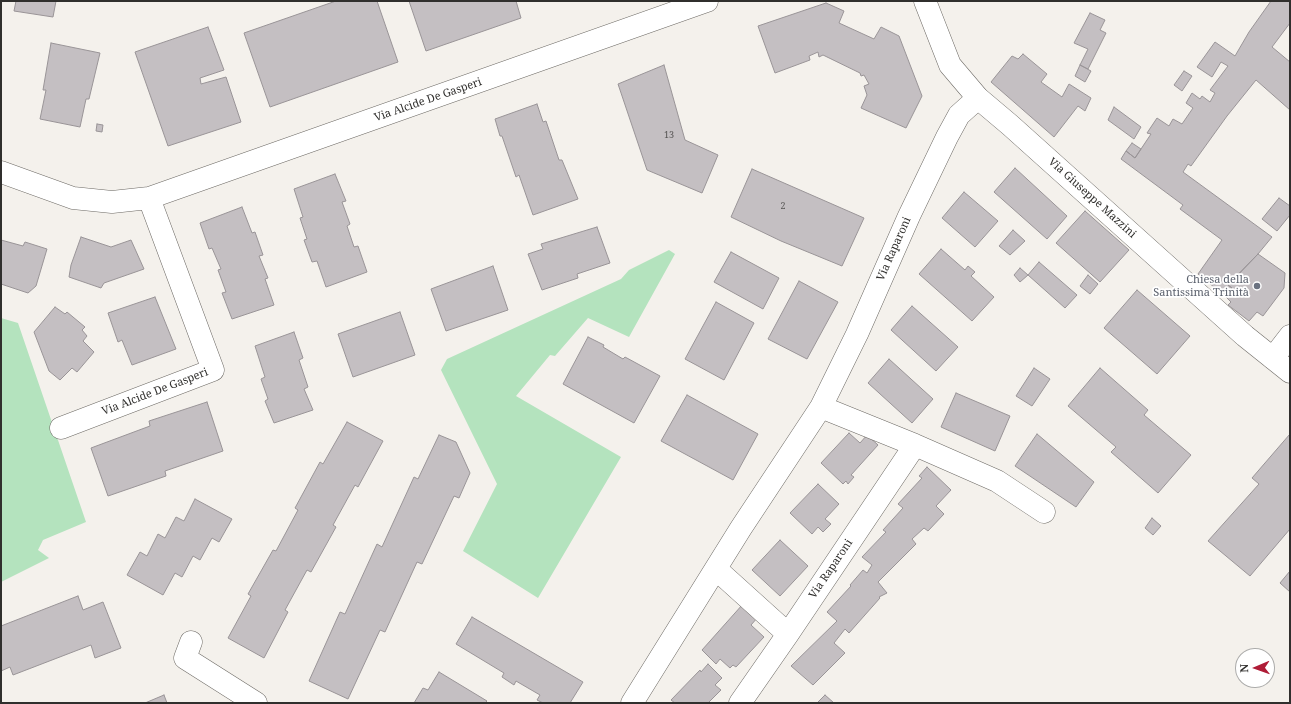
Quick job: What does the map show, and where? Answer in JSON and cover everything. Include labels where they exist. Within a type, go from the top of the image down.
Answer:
[{"type":"street","name":"Via Alcide De Gasperi","points":[[1,172],[73,198],[112,202],[149,198],[706,1]]},
{"type":"street","name":"Via Giuseppe Mazzini","points":[[925,1],[950,65],[978,98],[1022,135],[1245,336],[1290,372]]},
{"type":"street","name":"Via Raparoni","points":[[632,703],[716,569],[821,407],[857,334],[909,216],[947,137],[959,116],[978,98]]},
{"type":"street","name":"Via Alcide De Gasperi","points":[[61,428],[213,370],[149,198]]},
{"type":"street","points":[[1273,358],[1290,336]]},
{"type":"street","points":[[821,407],[915,445],[997,481],[1044,512]]},
{"type":"street","name":"Via Raparoni","points":[[740,703],[915,445]]},
{"type":"street","points":[[716,569],[788,634]]},
{"type":"street","points":[[191,642],[185,658],[256,703]]},
{"type":"green space","points":[[669,250],[675,254],[629,337],[588,318],[555,356],[550,355],[516,396],[621,457],[538,598],[463,551],[497,484],[441,370],[447,359],[621,279],[629,270]]},
{"type":"green space","points":[[1,318],[18,323],[86,522],[43,540],[38,550],[49,558],[1,582]]},
{"type":"building","points":[[16,1],[56,1],[53,17],[14,11]]},
{"type":"building","points":[[336,1],[377,1],[398,62],[270,107],[244,33]]},
{"type":"building","points":[[409,1],[516,1],[521,18],[426,51]]},
{"type":"building","points":[[1271,1],[1290,1],[1290,23],[1272,47],[1290,62],[1290,110],[1256,80],[1227,116],[1191,166],[1188,164],[1183,172],[1272,237],[1228,285],[1232,288],[1225,296],[1198,274],[1222,240],[1180,209],[1183,205],[1121,159],[1126,151],[1135,158],[1151,134],[1147,133],[1157,118],[1169,126],[1173,119],[1182,124],[1193,108],[1186,103],[1192,93],[1200,99],[1202,96],[1210,102],[1215,93],[1210,90],[1228,66],[1221,62],[1212,77],[1197,67],[1215,42],[1235,56],[1249,32]]},
{"type":"building","points":[[826,3],[844,11],[839,23],[874,39],[881,27],[899,36],[922,96],[906,128],[861,108],[867,95],[864,86],[869,84],[864,75],[861,76],[860,73],[823,55],[819,57],[818,52],[809,56],[810,60],[775,73],[758,26]]},
{"type":"building","points":[[1090,13],[1105,20],[1100,30],[1106,33],[1088,69],[1080,65],[1088,49],[1074,43]]},
{"type":"building","points":[[208,27],[224,70],[200,78],[201,84],[226,77],[241,122],[168,146],[135,52]]},
{"type":"building","points":[[51,43],[100,53],[89,99],[86,99],[80,127],[40,119],[46,90],[43,90]]},
{"type":"building","points":[[1023,54],[1047,74],[1041,82],[1062,97],[1069,84],[1091,98],[1085,111],[1078,106],[1054,137],[991,82],[1012,56],[1018,59]]},
{"type":"building","points":[[664,65],[685,140],[718,155],[702,193],[647,170],[618,84]]},
{"type":"building","points":[[1080,65],[1091,71],[1085,82],[1075,76]]},
{"type":"building","points":[[1184,71],[1192,76],[1182,91],[1174,85]]},
{"type":"building","points":[[537,104],[543,122],[546,121],[559,160],[562,160],[578,199],[533,215],[519,175],[516,177],[495,119]]},
{"type":"building","points":[[1114,107],[1141,127],[1134,139],[1108,120]]},
{"type":"building","points":[[97,124],[103,125],[102,132],[96,131]]},
{"type":"building","points":[[1132,143],[1141,149],[1135,158],[1126,151]]},
{"type":"building","points":[[1015,168],[1067,216],[1047,239],[994,192]]},
{"type":"building","points":[[752,169],[864,218],[842,266],[781,241],[731,217]]},
{"type":"building","points":[[335,174],[346,201],[342,202],[350,224],[347,226],[354,247],[358,246],[367,272],[326,287],[317,261],[312,262],[304,240],[307,239],[300,218],[303,217],[294,189]]},
{"type":"building","points":[[964,192],[998,221],[975,247],[942,218]]},
{"type":"building","points":[[1279,198],[1290,206],[1290,215],[1277,231],[1262,219]]},
{"type":"building","points":[[242,207],[252,233],[255,232],[263,255],[259,256],[268,278],[265,279],[274,305],[232,319],[222,293],[226,292],[218,270],[221,269],[212,248],[209,249],[200,223]]},
{"type":"building","points":[[1085,211],[1129,250],[1100,282],[1056,243]]},
{"type":"building","points":[[597,227],[610,263],[577,274],[578,278],[542,290],[528,254],[543,249],[541,244]]},
{"type":"building","points":[[1013,230],[1025,241],[1010,255],[999,246]]},
{"type":"building","points":[[81,237],[111,247],[131,240],[144,269],[104,283],[101,288],[69,277],[71,265]]},
{"type":"building","points":[[1,240],[23,246],[25,242],[47,249],[36,286],[28,293],[1,284]]},
{"type":"building","points":[[941,249],[965,270],[968,266],[975,272],[971,276],[994,297],[972,321],[919,274]]},
{"type":"building","points":[[731,252],[779,278],[763,309],[714,282]]},
{"type":"building","name":"Chiesa della Santissima Trinità","points":[[1258,254],[1285,273],[1284,288],[1263,316],[1257,312],[1249,321],[1228,305],[1231,302],[1225,296],[1232,288],[1228,285]]},
{"type":"building","points":[[1039,262],[1077,295],[1065,308],[1028,275]]},
{"type":"building","points":[[493,266],[508,310],[446,331],[431,289]]},
{"type":"building","points":[[1020,268],[1028,275],[1020,282],[1014,275]]},
{"type":"building","points":[[1088,275],[1098,284],[1090,294],[1080,286]]},
{"type":"building","points":[[799,281],[838,302],[807,359],[768,339]]},
{"type":"building","points":[[1137,290],[1190,336],[1157,374],[1104,328]]},
{"type":"building","points":[[155,297],[176,349],[132,365],[122,340],[118,342],[108,313]]},
{"type":"building","points":[[716,302],[754,323],[724,380],[685,359]]},
{"type":"building","points":[[912,306],[958,347],[936,371],[891,330]]},
{"type":"building","points":[[55,307],[65,314],[67,312],[85,327],[82,330],[87,336],[83,341],[94,352],[77,372],[72,368],[60,380],[49,371],[34,332]]},
{"type":"building","points":[[400,312],[415,355],[353,377],[338,334]]},
{"type":"building","points":[[294,332],[303,358],[299,360],[308,387],[304,389],[313,410],[274,423],[265,401],[268,399],[261,379],[265,377],[255,346]]},
{"type":"building","points":[[588,337],[604,345],[603,347],[623,359],[625,357],[660,376],[634,423],[563,384]]},
{"type":"building","points":[[889,359],[933,399],[912,423],[868,383]]},
{"type":"building","points":[[1034,368],[1050,379],[1032,406],[1016,396]]},
{"type":"building","points":[[1100,368],[1148,410],[1144,415],[1191,455],[1158,493],[1111,452],[1116,447],[1068,406]]},
{"type":"building","points":[[956,393],[1010,416],[995,451],[941,427]]},
{"type":"building","points":[[687,395],[758,434],[733,480],[661,441]]},
{"type":"building","points":[[207,402],[223,451],[165,471],[166,476],[108,496],[91,448],[150,426],[149,421]]},
{"type":"building","points":[[347,422],[383,441],[358,487],[355,485],[333,525],[336,527],[311,572],[307,570],[285,610],[288,612],[264,658],[228,638],[251,596],[248,594],[273,550],[276,551],[298,510],[295,508],[320,462],[323,464]]},
{"type":"building","points":[[849,433],[860,443],[867,435],[878,445],[851,475],[854,477],[848,484],[846,481],[843,484],[821,463]]},
{"type":"building","points":[[1037,434],[1094,482],[1076,507],[1015,466]]},
{"type":"building","points":[[1290,434],[1290,529],[1250,576],[1208,541],[1259,484],[1252,478]]},
{"type":"building","points":[[439,435],[456,442],[470,473],[459,498],[454,496],[422,564],[417,562],[385,632],[380,630],[348,699],[309,681],[340,612],[345,614],[377,544],[382,547],[414,477],[418,479]]},
{"type":"building","points":[[927,467],[951,490],[936,506],[944,514],[928,531],[924,528],[912,539],[916,544],[878,582],[887,593],[879,597],[880,598],[849,633],[845,629],[834,643],[845,653],[813,685],[791,666],[837,621],[827,612],[851,586],[850,585],[863,570],[867,573],[872,565],[862,557],[886,532],[883,530],[903,508],[898,504],[922,478],[919,476]]},
{"type":"building","points":[[818,484],[839,504],[825,519],[831,524],[823,532],[818,527],[812,534],[790,513]]},
{"type":"building","points":[[195,499],[232,519],[219,542],[212,538],[200,560],[193,556],[182,577],[175,573],[163,595],[127,575],[140,552],[147,556],[158,534],[165,538],[176,517],[184,521]]},
{"type":"building","points":[[1152,518],[1161,526],[1153,535],[1145,528]]},
{"type":"building","points":[[780,540],[808,566],[780,596],[752,570]]},
{"type":"building","points":[[1290,571],[1290,592],[1280,583]]},
{"type":"building","points":[[78,596],[83,610],[103,602],[121,648],[95,658],[91,645],[13,675],[10,667],[1,671],[1,626]]},
{"type":"building","points":[[743,604],[758,617],[751,625],[764,637],[736,667],[733,665],[730,668],[720,659],[716,664],[702,650]]},
{"type":"building","points":[[472,617],[583,682],[570,703],[543,703],[537,700],[540,695],[516,681],[514,685],[502,677],[504,673],[456,644]]},
{"type":"building","points":[[708,664],[722,678],[715,685],[721,690],[708,703],[675,703],[671,700],[700,670],[701,672]]},
{"type":"building","points":[[439,672],[487,701],[485,703],[414,703],[423,688],[428,690]]},
{"type":"building","points":[[164,695],[167,703],[145,703]]},
{"type":"building","points":[[825,695],[834,703],[817,703]]},
{"type":"place","name":"Chiesa della Santissima Trinità","points":[[1257,286]]}]
